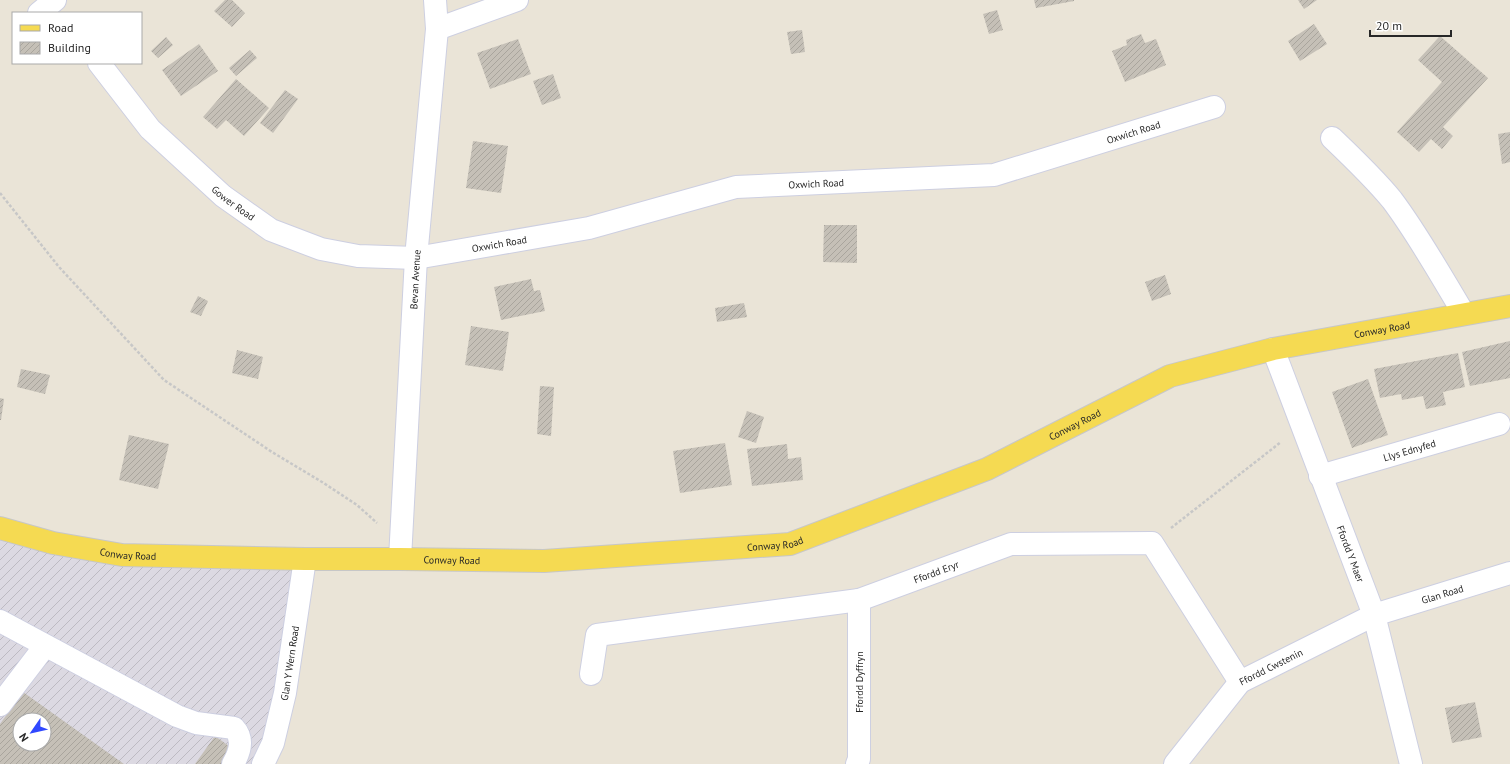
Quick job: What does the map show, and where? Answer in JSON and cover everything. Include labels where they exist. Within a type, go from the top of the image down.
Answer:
[{"type":"main road","name":"Conway Road","points":[[0,528],[53,544],[122,555],[305,559],[400,552],[544,560],[790,544],[987,469],[1170,376],[1272,348],[1510,306]]},
{"type":"street","name":"Bevan Avenue","points":[[400,552],[416,258],[437,29],[435,0]]},
{"type":"street","points":[[437,29],[517,0]]},
{"type":"street","name":"Gower Road","points":[[100,64],[150,129],[223,196],[271,230],[321,249],[358,256],[416,258]]},
{"type":"street","name":"Oxwich Road","points":[[416,258],[589,228],[736,187],[994,176],[1214,107]]},
{"type":"street","points":[[1332,138],[1370,174],[1392,201],[1420,240],[1464,314]]},
{"type":"street","name":"Ffordd Y Maer","points":[[1272,348],[1374,615],[1411,764]]},
{"type":"street","name":"Llys Ednyfed","points":[[1320,476],[1499,424]]},
{"type":"street","points":[[1152,543],[1240,682]]},
{"type":"street","name":"Ffordd Eryr","points":[[591,674],[597,635],[859,600],[1011,544],[1152,543]]},
{"type":"street","name":"Glan Y Wern Road","points":[[263,764],[273,743],[285,694],[305,559]]},
{"type":"street","name":"Glan Road","points":[[1374,615],[1510,573]]},
{"type":"street","name":"Ffordd Dyffryn","points":[[857,764],[860,759],[859,600]]},
{"type":"street","name":"Ffordd Cwstenin","points":[[1175,764],[1240,682],[1374,615]]},
{"type":"street","points":[[0,621],[177,716],[196,723],[234,728],[239,732],[241,739],[240,748],[233,764]]},
{"type":"street","points":[[0,705],[45,646]]},
{"type":"path","points":[[0,192],[59,266],[164,380],[272,452],[357,505],[400,552]]},
{"type":"path","points":[[1152,543],[1301,426]]},
{"type":"shaded area","points":[[0,528],[53,543],[305,559],[263,764],[0,764]]},
{"type":"building","points":[[225,0],[232,0],[245,13],[232,27],[214,11]]},
{"type":"building","points":[[1034,0],[1074,0],[1074,1],[1036,8]]},
{"type":"building","points":[[1298,0],[1317,0],[1304,9]]},
{"type":"building","points":[[997,10],[1003,30],[989,34],[983,14]]},
{"type":"building","points":[[1314,24],[1327,44],[1300,61],[1288,41]]},
{"type":"building","points":[[802,30],[805,52],[791,54],[787,32]]},
{"type":"building","points":[[1141,34],[1145,43],[1156,39],[1166,65],[1125,82],[1112,51],[1127,45],[1126,40]]},
{"type":"building","points":[[1440,36],[1488,78],[1443,127],[1453,136],[1442,149],[1431,139],[1419,152],[1397,132],[1442,82],[1418,60]]},
{"type":"building","points":[[166,37],[173,45],[158,58],[151,51]]},
{"type":"building","points":[[518,39],[531,74],[490,89],[477,53]]},
{"type":"building","points":[[199,44],[218,71],[181,96],[162,70]]},
{"type":"building","points":[[250,50],[257,58],[236,76],[229,68]]},
{"type":"building","points":[[553,74],[561,98],[542,105],[533,81]]},
{"type":"building","points":[[236,79],[269,108],[244,136],[226,120],[217,129],[203,117]]},
{"type":"building","points":[[285,90],[298,99],[273,133],[260,123]]},
{"type":"building","points":[[1510,132],[1510,162],[1502,164],[1498,134]]},
{"type":"building","points":[[473,141],[508,146],[501,193],[466,188]]},
{"type":"building","points":[[824,225],[857,225],[857,263],[823,262]]},
{"type":"building","points":[[1165,275],[1171,294],[1152,301],[1145,282]]},
{"type":"building","points":[[531,279],[534,291],[540,290],[545,311],[501,320],[494,287]]},
{"type":"building","points":[[198,296],[208,301],[201,316],[190,312]]},
{"type":"building","points":[[744,303],[747,317],[717,322],[715,308]]},
{"type":"building","points":[[471,326],[509,332],[503,371],[465,365]]},
{"type":"building","points":[[1510,341],[1510,378],[1470,386],[1462,352]]},
{"type":"building","points":[[237,350],[263,357],[258,379],[232,373]]},
{"type":"building","points":[[1458,353],[1465,387],[1443,392],[1446,405],[1426,409],[1423,396],[1402,400],[1401,394],[1380,398],[1374,369]]},
{"type":"building","points":[[21,369],[50,375],[45,394],[17,387]]},
{"type":"building","points":[[1368,379],[1388,435],[1352,448],[1332,392]]},
{"type":"building","points":[[540,386],[554,387],[551,436],[537,434]]},
{"type":"building","points":[[0,398],[4,399],[1,420],[0,420]]},
{"type":"building","points":[[747,411],[764,417],[756,443],[738,437]]},
{"type":"building","points":[[129,435],[169,444],[158,489],[119,480]]},
{"type":"building","points":[[725,443],[732,485],[680,493],[673,451]]},
{"type":"building","points":[[787,444],[788,459],[801,457],[803,480],[752,486],[747,449]]},
{"type":"building","points":[[23,692],[51,712],[12,712],[12,752],[52,752],[52,713],[124,764],[0,764],[0,724]]},
{"type":"building","points":[[1475,702],[1482,737],[1452,743],[1445,708]]},
{"type":"building","points":[[215,736],[233,749],[223,764],[195,764]]}]
